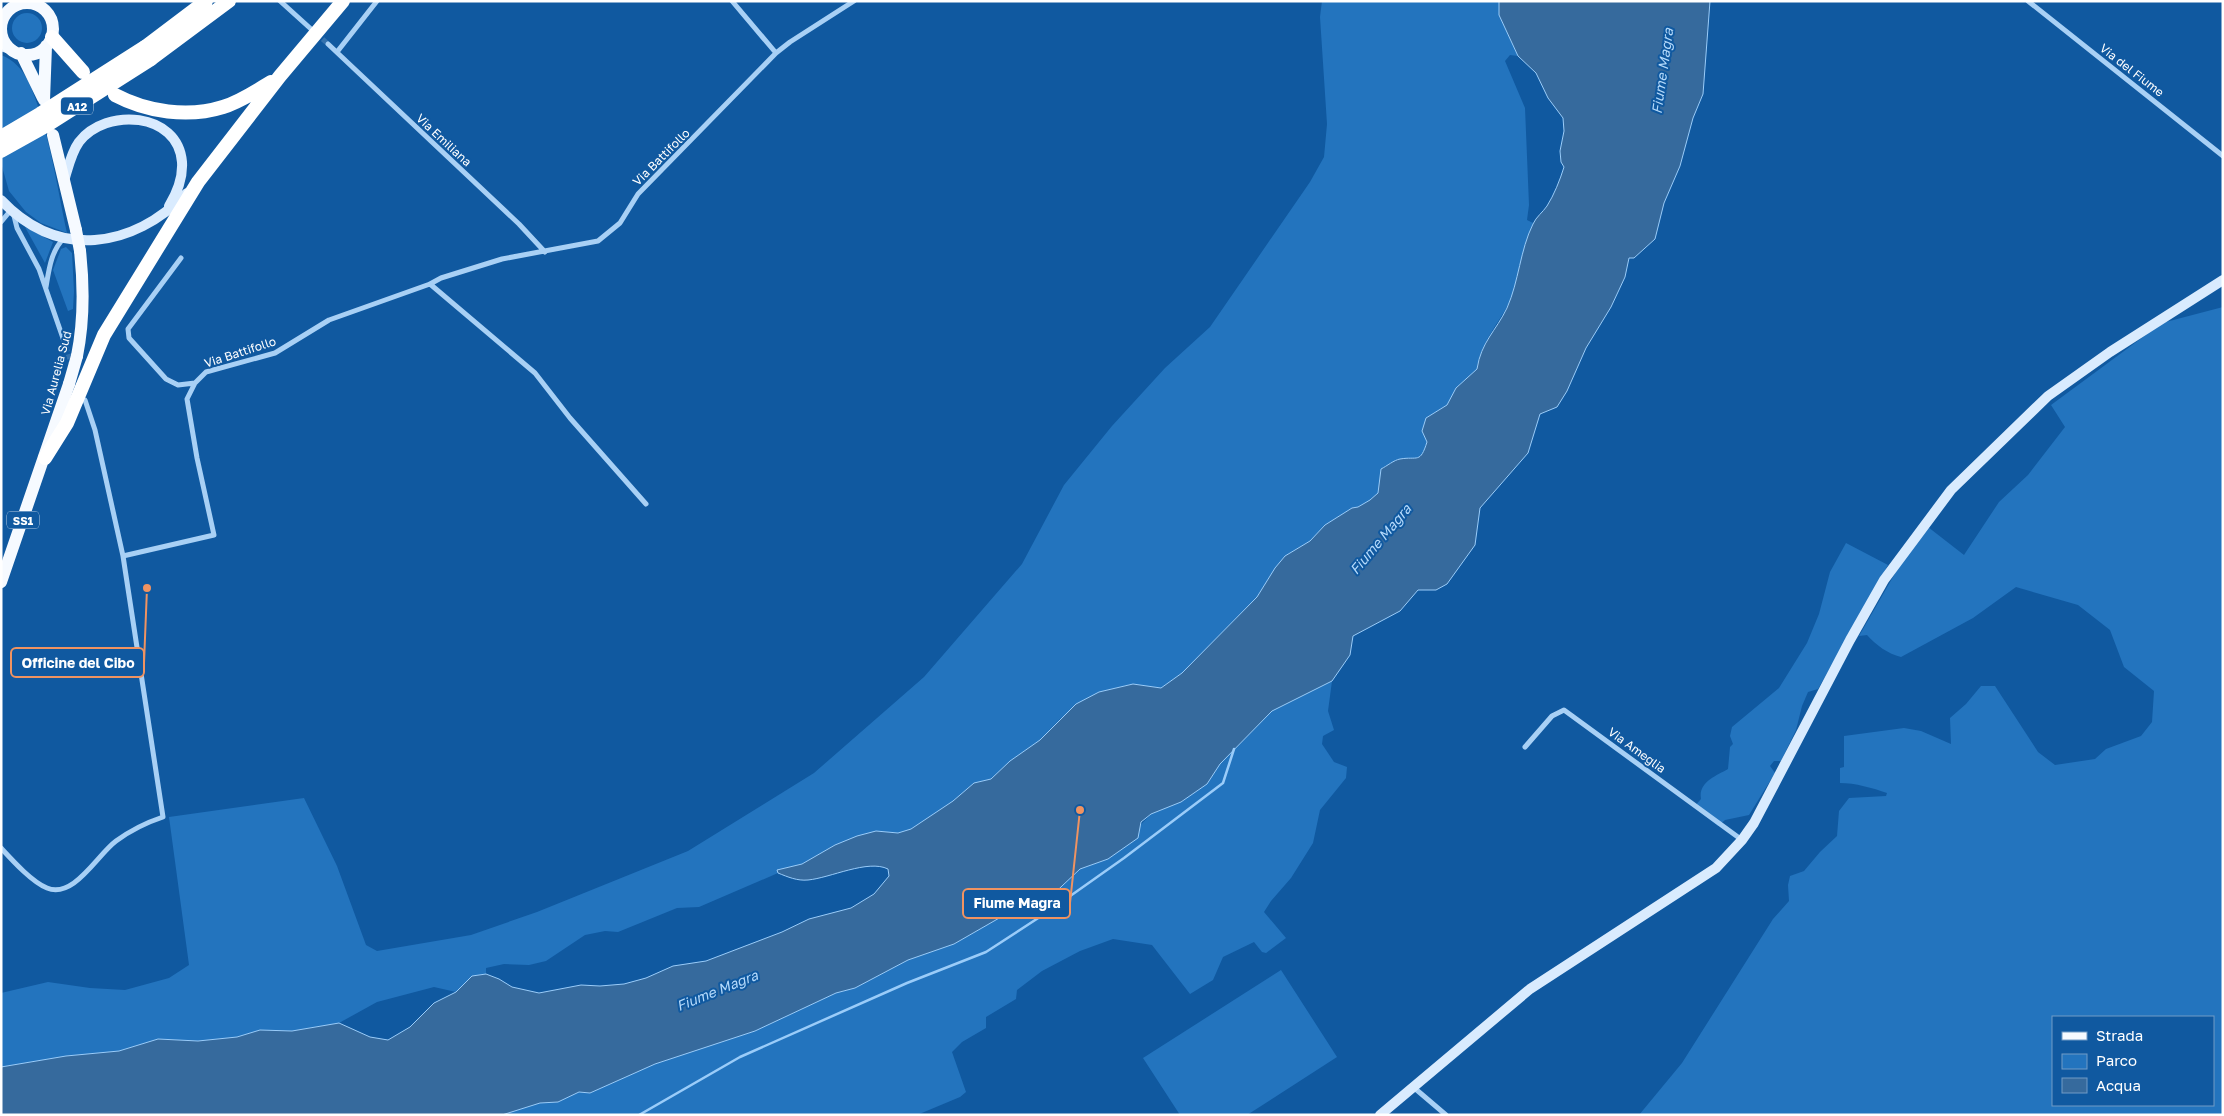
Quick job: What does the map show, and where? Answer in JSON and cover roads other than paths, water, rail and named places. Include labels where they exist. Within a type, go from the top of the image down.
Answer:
[{"type":"highway","name":"A12","points":[[1,137],[148,53],[206,1]]},
{"type":"highway","name":"A12","points":[[1,151],[44,128],[148,53],[229,1]]},
{"type":"highway","points":[[45,458],[67,423],[104,335],[198,182],[280,76],[343,1]]},
{"type":"highway","points":[[49,41],[83,72]]},
{"type":"highway","points":[[115,95],[129,103],[149,109],[172,112],[199,112],[223,107],[255,92],[280,76]]},
{"type":"main road","points":[[25,3],[40,4],[50,17],[53,30],[49,41],[44,100],[3,37],[2,22],[7,11],[25,3]]},
{"type":"main road","points":[[12,50],[36,53],[49,41]]},
{"type":"main road","points":[[64,182],[73,151],[87,133],[98,126],[112,121],[128,118],[142,120],[159,127],[170,137],[179,150],[182,162],[180,182],[176,194],[166,211]]},
{"type":"main road","name":"Via Aurelia Sud","points":[[1,582],[69,384],[81,334],[84,299],[83,276],[76,230],[53,135]]},
{"type":"main road","points":[[1,200],[12,211],[33,226],[64,238],[92,242],[107,240],[144,226],[166,211],[198,182]]},
{"type":"main road","points":[[1380,1115],[1412,1086],[1530,989],[1716,868],[1742,840],[1770,794],[1850,640],[1884,580],[1951,490],[2048,396],[2118,347],[2223,280]]},
{"type":"street","points":[[280,1],[311,29]]},
{"type":"street","points":[[337,52],[377,1]]},
{"type":"street","points":[[732,1],[776,53]]},
{"type":"street","name":"Via Battifollo","points":[[123,556],[214,535],[197,458],[187,399],[195,383],[206,372],[275,354],[329,320],[430,284],[441,278],[502,259],[598,240],[620,223],[638,194],[776,53],[854,1]]},
{"type":"street","name":"Via del Fiume","points":[[2028,1],[2223,156]]},
{"type":"street","name":"Via Emiliana","points":[[328,44],[519,224],[545,252]]},
{"type":"street","points":[[1,222],[12,211],[17,228],[40,269],[66,347]]},
{"type":"street","points":[[46,288],[51,261],[57,245],[64,238]]},
{"type":"street","name":"Via Battifollo","points":[[181,258],[128,329],[130,338],[166,379],[178,385],[195,383]]},
{"type":"street","points":[[430,284],[534,373],[570,418],[646,504]]},
{"type":"street","points":[[1,848],[46,888],[67,889],[114,842],[141,824],[163,818],[123,556],[95,430],[85,400]]},
{"type":"street","name":"Via Ameglia","points":[[1524,747],[1552,716],[1564,710],[1742,840]]},
{"type":"street","points":[[1412,1086],[1446,1115]]},
{"type":"water","points":[[1499,1],[1710,1],[1703,94],[1693,118],[1680,166],[1664,203],[1655,239],[1634,258],[1629,258],[1625,277],[1611,307],[1586,348],[1567,391],[1557,407],[1540,414],[1528,453],[1480,508],[1475,545],[1447,584],[1436,590],[1418,590],[1400,611],[1353,636],[1350,655],[1332,681],[1272,711],[1220,764],[1207,784],[1181,802],[1151,814],[1141,822],[1138,838],[1108,859],[1080,869],[1044,903],[1001,917],[954,944],[908,960],[855,988],[836,993],[755,1031],[655,1064],[590,1093],[579,1092],[558,1102],[540,1103],[502,1115],[1,1115],[1,1067],[66,1056],[119,1051],[158,1039],[198,1041],[237,1037],[260,1030],[292,1031],[339,1023],[370,1037],[388,1040],[410,1027],[434,1003],[456,992],[472,976],[486,974],[512,987],[539,993],[581,985],[624,984],[646,978],[673,966],[706,961],[782,932],[809,919],[851,908],[874,894],[889,876],[888,869],[870,866],[817,879],[804,880],[785,876],[778,873],[777,870],[802,864],[835,845],[857,836],[876,831],[898,833],[911,829],[953,801],[974,783],[991,779],[1010,761],[1040,740],[1076,704],[1099,692],[1133,684],[1161,688],[1182,673],[1257,597],[1285,556],[1310,541],[1325,525],[1352,508],[1358,507],[1370,500],[1378,493],[1381,469],[1398,460],[1418,458],[1422,454],[1427,442],[1422,431],[1426,418],[1447,405],[1456,388],[1477,369],[1485,344],[1507,308],[1534,221],[1550,202],[1564,167],[1561,162],[1560,151],[1564,131],[1563,118],[1548,98],[1536,73],[1518,56],[1499,15]]},
{"type":"waterway","points":[[639,1115],[740,1057],[907,983],[986,952],[1049,911],[1124,858],[1223,783],[1234,749]]},
{"type":"tunnel","points":[[317,34],[328,44]]},
{"type":"tunnel","points":[[66,347],[71,363]]},
{"type":"place","name":"Officine del Cibo","points":[[147,588]]},
{"type":"place","name":"Fiume Magra","points":[[1080,810]]}]
